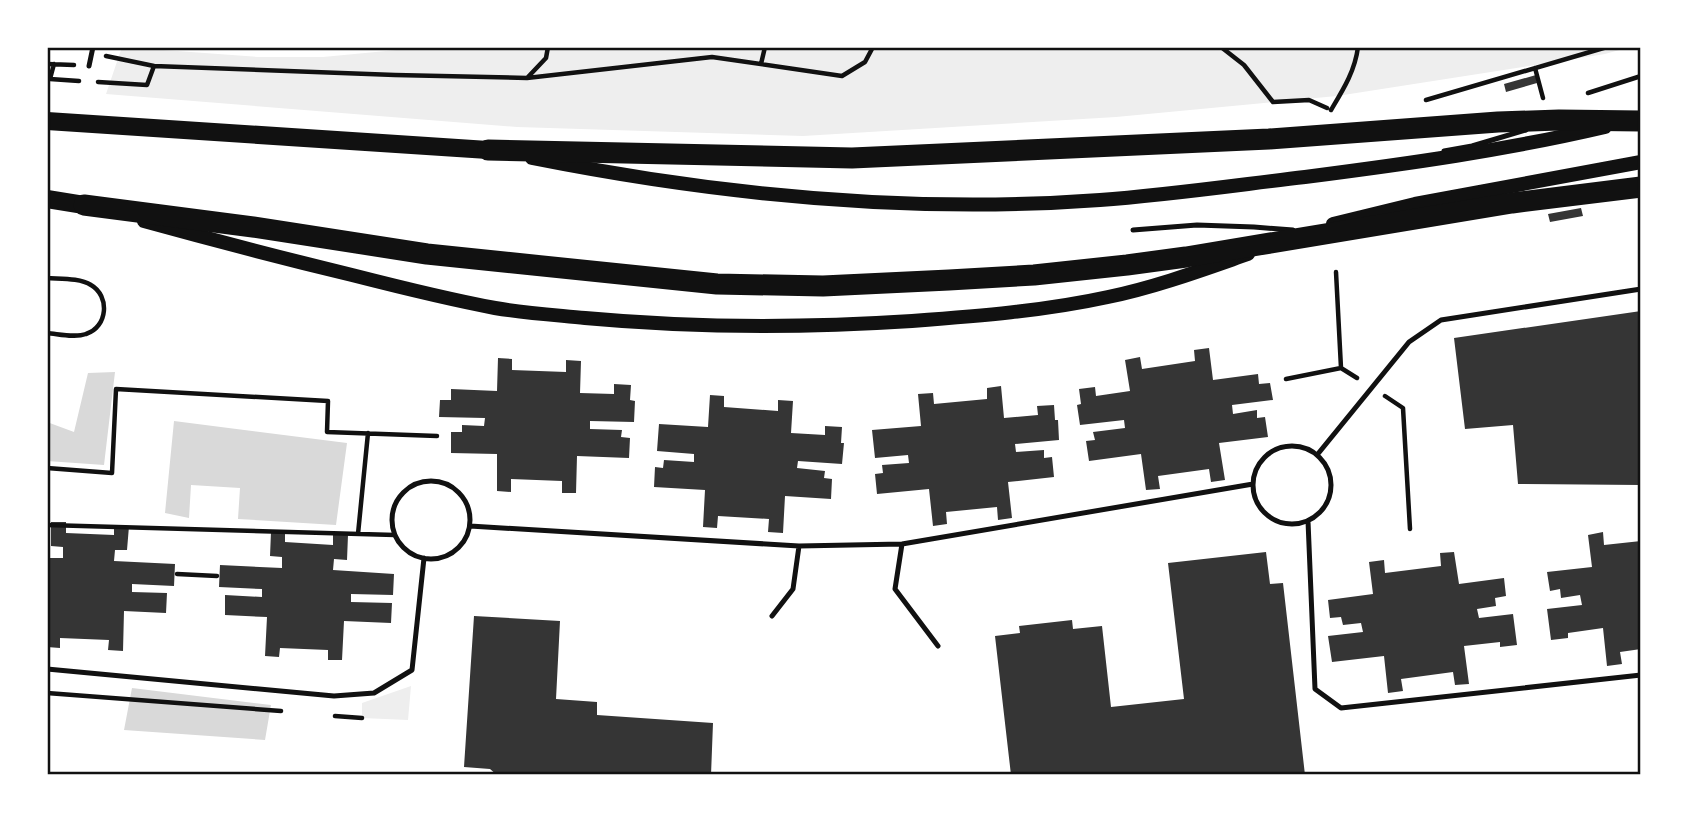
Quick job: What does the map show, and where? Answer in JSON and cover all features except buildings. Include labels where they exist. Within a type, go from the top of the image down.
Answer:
[{"type":"highway","points":[[488,150],[852,158],[1269,139],[1480,123],[1552,113],[1641,120]]},
{"type":"highway","points":[[85,205],[253,226],[427,254],[692,282],[823,286],[1034,275],[1186,257],[1512,203],[1641,187]]},
{"type":"main road","points":[[47,121],[488,150],[669,182],[786,196],[907,204],[1026,203],[1165,194],[1388,166],[1543,141],[1641,120]]},
{"type":"main road","points":[[47,200],[85,205],[289,260],[430,295],[496,308],[615,321],[825,325],[966,317],[1077,304],[1158,284],[1332,224],[1370,214],[1641,162]]},
{"type":"lane","points":[[89,66],[92,50]]},
{"type":"lane","points":[[1130,198],[1229,187],[1472,146],[1552,113]]},
{"type":"lane","points":[[1133,230],[1196,225],[1328,234]]},
{"type":"lane","points":[[1317,455],[1409,342],[1441,320],[1641,289]]},
{"type":"lane","points":[[1294,446],[1317,455],[1326,465],[1331,477],[1327,503],[1319,514],[1308,521],[1295,524],[1283,523],[1271,517],[1261,508],[1255,497],[1255,472],[1262,461],[1270,452],[1294,446]]},
{"type":"lane","points":[[432,482],[445,484],[456,491],[469,513],[470,526],[459,548],[437,559],[412,554],[402,546],[392,523],[399,498],[419,483],[432,482]]},
{"type":"lane","points":[[470,526],[799,546],[902,544],[1253,484]]},
{"type":"lane","points":[[1308,521],[1315,690],[1341,708],[1641,675]]},
{"type":"lane","points":[[902,544],[895,589],[938,646]]},
{"type":"lane","points":[[772,616],[793,589],[799,546]]},
{"type":"lane","points":[[47,669],[334,696],[374,693],[412,670],[424,558]]},
{"type":"path","points":[[527,78],[546,58],[548,47]]},
{"type":"path","points":[[761,64],[765,47]]},
{"type":"path","points":[[92,50],[154,66],[527,78],[712,57],[842,76],[865,62],[873,47]]},
{"type":"path","points":[[1221,47],[1244,65],[1273,102],[1309,100],[1338,113]]},
{"type":"path","points":[[1331,110],[1353,70],[1359,47]]},
{"type":"path","points":[[1420,101],[1607,47]]},
{"type":"path","points":[[47,64],[54,64],[50,79],[146,85],[154,66]]},
{"type":"path","points":[[1535,68],[1552,113]]},
{"type":"path","points":[[1336,272],[1339,312]]},
{"type":"path","points":[[47,278],[90,284],[99,292],[105,311],[95,330],[85,335],[47,333]]},
{"type":"path","points":[[1286,379],[1342,368]]},
{"type":"path","points":[[47,468],[112,473],[116,388],[328,401],[327,432],[437,436]]},
{"type":"path","points":[[359,534],[368,433]]},
{"type":"path","points":[[1409,495],[1410,528]]},
{"type":"path","points":[[47,525],[395,535]]},
{"type":"path","points":[[177,574],[217,576]]},
{"type":"path","points":[[47,693],[294,712]]},
{"type":"path","points":[[335,716],[362,718]]},
{"type":"shaded area","points":[[122,47],[258,57],[323,57],[428,47],[1630,47],[1605,54],[1337,96],[1116,117],[803,136],[517,127],[106,94]]},
{"type":"shaded area","points":[[115,372],[104,465],[47,461],[47,422],[74,432],[88,373]]},
{"type":"shaded area","points":[[174,421],[347,443],[336,525],[238,519],[240,488],[191,485],[189,518],[165,513]]},
{"type":"shaded area","points":[[411,686],[408,720],[362,718],[362,703]]},
{"type":"shaded area","points":[[132,688],[271,705],[265,740],[124,730]]}]
